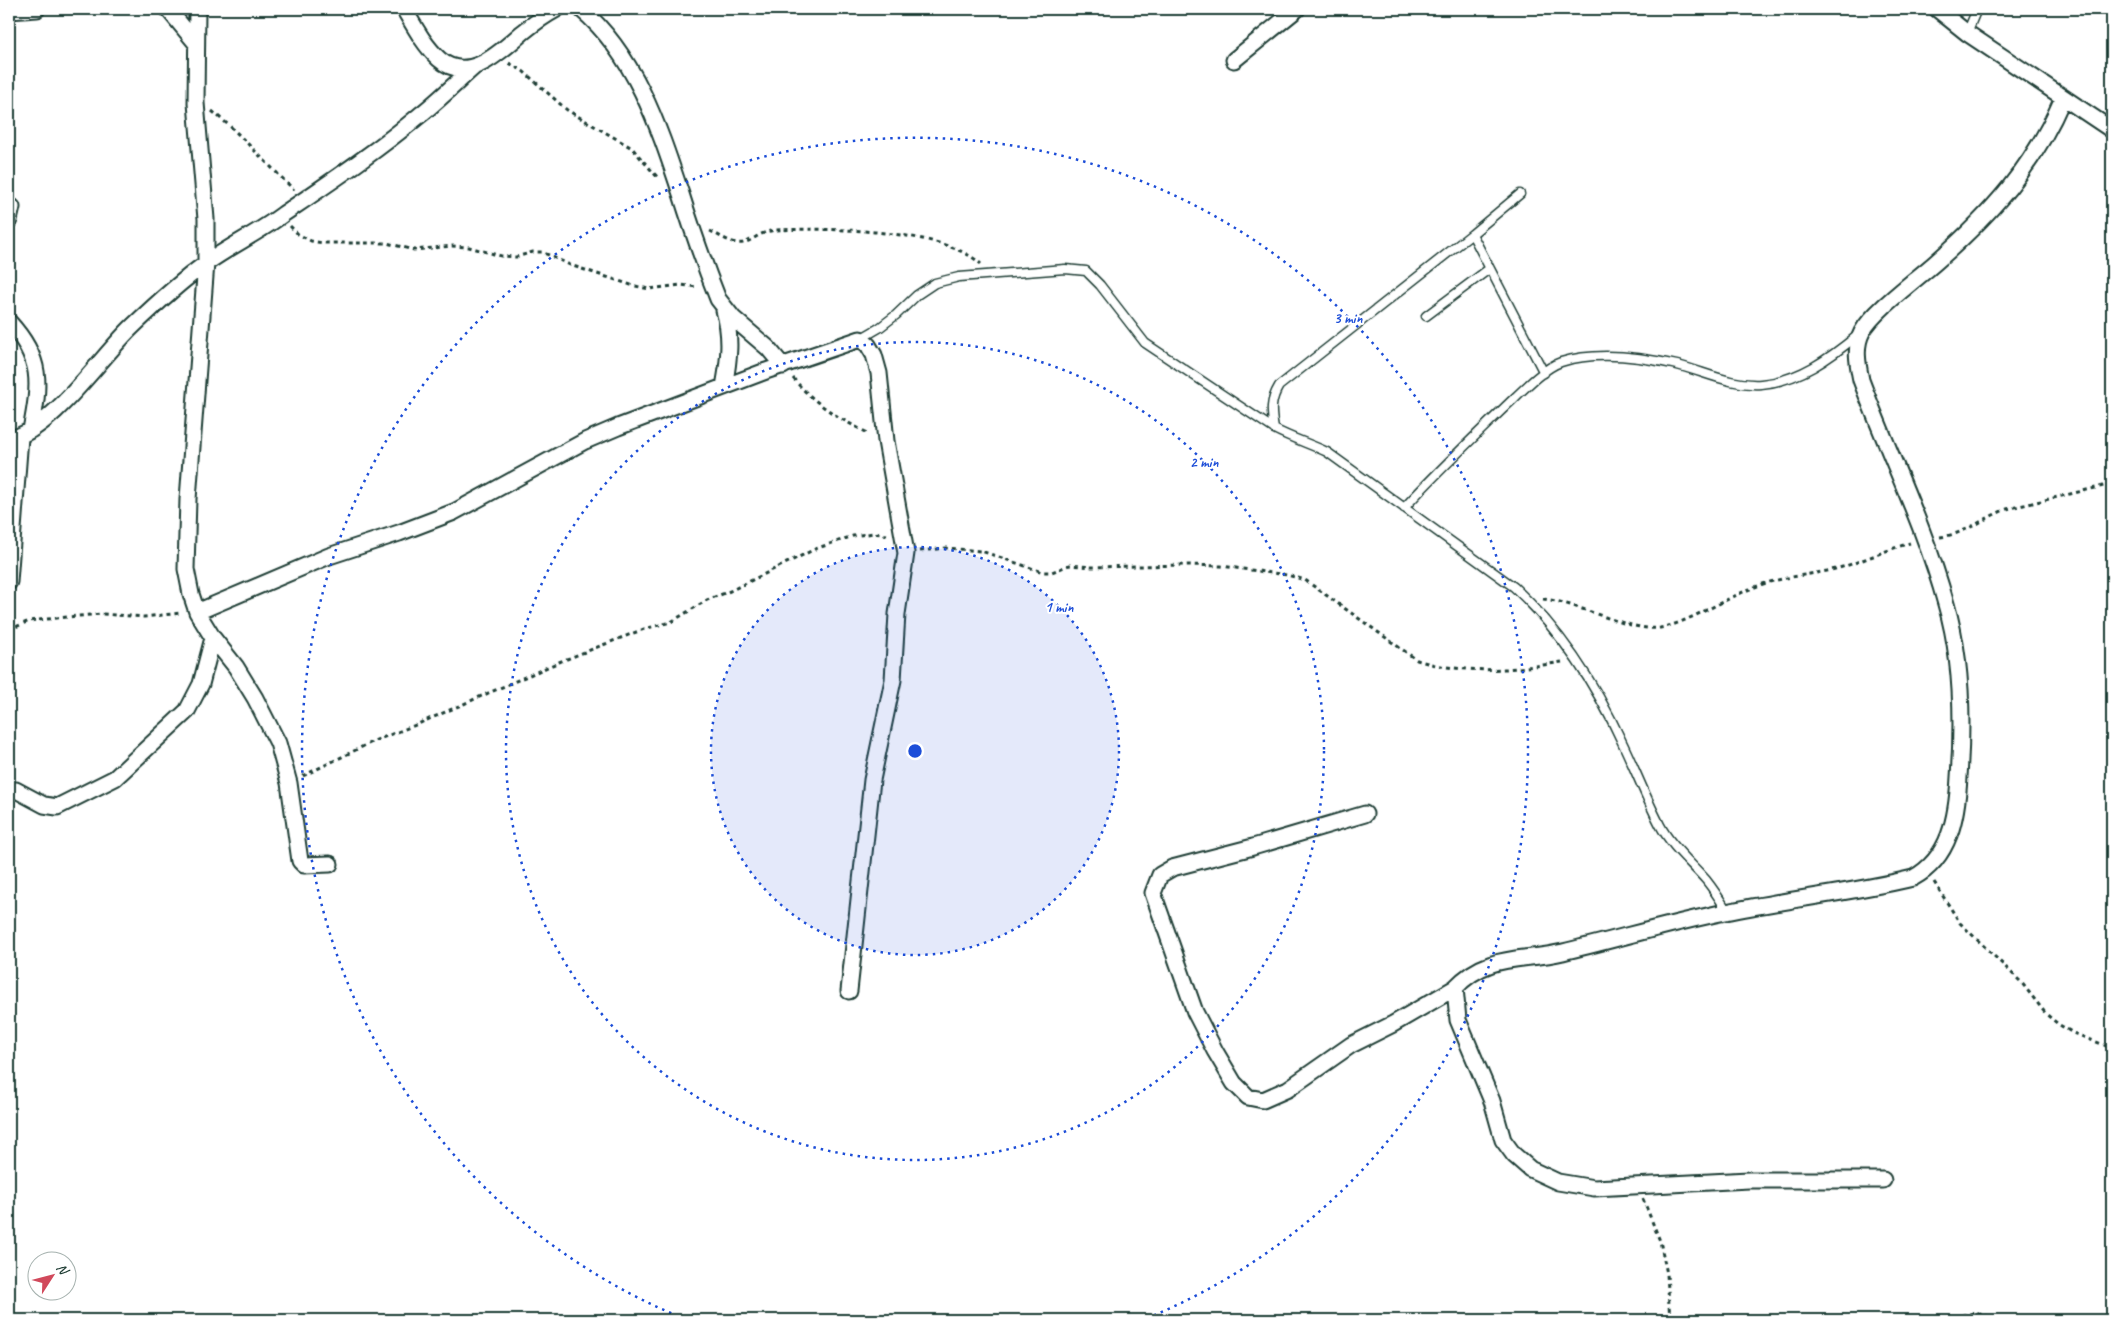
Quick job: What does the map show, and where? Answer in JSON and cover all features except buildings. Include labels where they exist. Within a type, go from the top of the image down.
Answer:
[{"type":"street","points":[[9,11],[37,9]]},
{"type":"street","points":[[168,9],[196,43]]},
{"type":"street","points":[[197,9],[196,103],[206,219],[206,263],[186,543],[186,569],[197,612],[213,638],[236,667],[255,698],[278,743],[289,783],[300,861],[304,864],[330,864]]},
{"type":"street","points":[[404,9],[425,42],[440,60],[457,68],[474,67]]},
{"type":"street","points":[[20,435],[73,392],[134,325],[206,263],[304,200],[420,116],[474,67],[495,57],[531,27],[557,9]]},
{"type":"street","points":[[581,9],[595,21],[618,49],[635,80],[663,141],[689,220],[721,303],[730,338],[729,361],[724,387]]},
{"type":"street","points":[[1234,60],[1297,9]]},
{"type":"street","points":[[1937,9],[1967,33],[2112,130]]},
{"type":"street","points":[[1365,814],[1253,847],[1172,868],[1160,876],[1153,893],[1155,901],[1196,1012],[1215,1051],[1234,1083],[1248,1097],[1263,1100],[1288,1089],[1352,1045],[1455,988],[1466,977],[1483,966],[1563,952],[1660,925],[1727,911],[1898,882],[1913,878],[1927,870],[1938,858],[1948,837],[1957,807],[1961,746],[1958,671],[1947,605],[1925,538],[1861,380],[1857,354],[1861,333],[1876,314],[1970,233],[2006,195],[2037,151],[2051,127],[2063,98]]},
{"type":"street","points":[[721,303],[768,348],[783,366]]},
{"type":"street","points":[[9,322],[24,339],[35,362],[38,394],[20,435],[9,582]]},
{"type":"street","points":[[197,612],[329,556],[399,533],[454,512],[585,441],[647,415],[860,339],[868,345],[874,355],[879,373],[886,441],[906,552],[897,614],[893,680],[872,780],[849,991]]},
{"type":"street","points":[[9,791],[16,790],[44,805],[57,807],[115,778],[188,711],[201,684],[213,638]]},
{"type":"street","points":[[1455,988],[1458,1020],[1492,1101],[1503,1140],[1514,1155],[1530,1169],[1558,1182],[1594,1188],[1749,1180],[1883,1180]]},
{"type":"lane","points":[[1967,33],[1976,9]]},
{"type":"lane","points":[[1274,428],[1270,409],[1273,395],[1280,386],[1520,194]]},
{"type":"lane","points":[[1472,234],[1544,373]]},
{"type":"lane","points":[[860,339],[879,328],[917,295],[935,283],[959,277],[994,276],[1065,269],[1086,271],[1100,285],[1145,343],[1289,437],[1307,442],[1327,452],[1514,587],[1525,597],[1540,612],[1575,660],[1621,740],[1661,826],[1676,847],[1707,882],[1727,911]]},
{"type":"lane","points":[[1426,316],[1489,269]]},
{"type":"lane","points":[[1404,508],[1467,443],[1534,380],[1559,362],[1594,355],[1676,365],[1732,382],[1761,384],[1788,378],[1815,367],[1861,333]]},
{"type":"path","points":[[495,57],[523,71],[567,110],[584,122],[632,148],[665,185],[680,192]]},
{"type":"path","points":[[196,103],[213,112],[232,128],[304,200]]},
{"type":"path","points":[[281,216],[298,234],[311,241],[323,243],[387,243],[414,250],[452,246],[469,247],[501,256],[516,257],[533,252],[542,252],[570,265],[631,285],[649,289],[690,285],[698,287],[721,303]]},
{"type":"path","points":[[689,220],[735,243],[743,243],[764,232],[775,230],[895,234],[951,248],[977,261],[994,276]]},
{"type":"path","points":[[783,366],[798,385],[825,408],[849,424],[886,441]]},
{"type":"path","points":[[1525,597],[1566,604],[1643,628],[1660,628],[1682,620],[1751,588],[1794,576],[1846,566],[1892,548],[1925,538],[1958,534],[2007,509],[2058,495],[2112,484]]},
{"type":"path","points":[[289,783],[374,741],[418,724],[559,662],[644,629],[671,622],[707,600],[730,591],[815,549],[853,536],[874,533],[886,534],[898,542],[906,552],[947,548],[981,550],[1043,572],[1052,572],[1069,565],[1092,567],[1188,565],[1221,566],[1287,575],[1305,580],[1417,660],[1438,667],[1476,669],[1528,668],[1575,660]]},
{"type":"path","points":[[9,630],[29,621],[67,617],[102,614],[144,617],[197,612]]},
{"type":"path","points":[[1927,870],[1960,923],[2021,982],[2046,1014],[2073,1033],[2112,1048]]},
{"type":"path","points":[[1636,1185],[1660,1241],[1667,1274],[1670,1320]]},
{"type":"path","points":[[1955,1320],[1963,1314],[1977,1313],[1998,1320]]},
{"type":"path","points":[[2070,1320],[2112,1316]]}]
